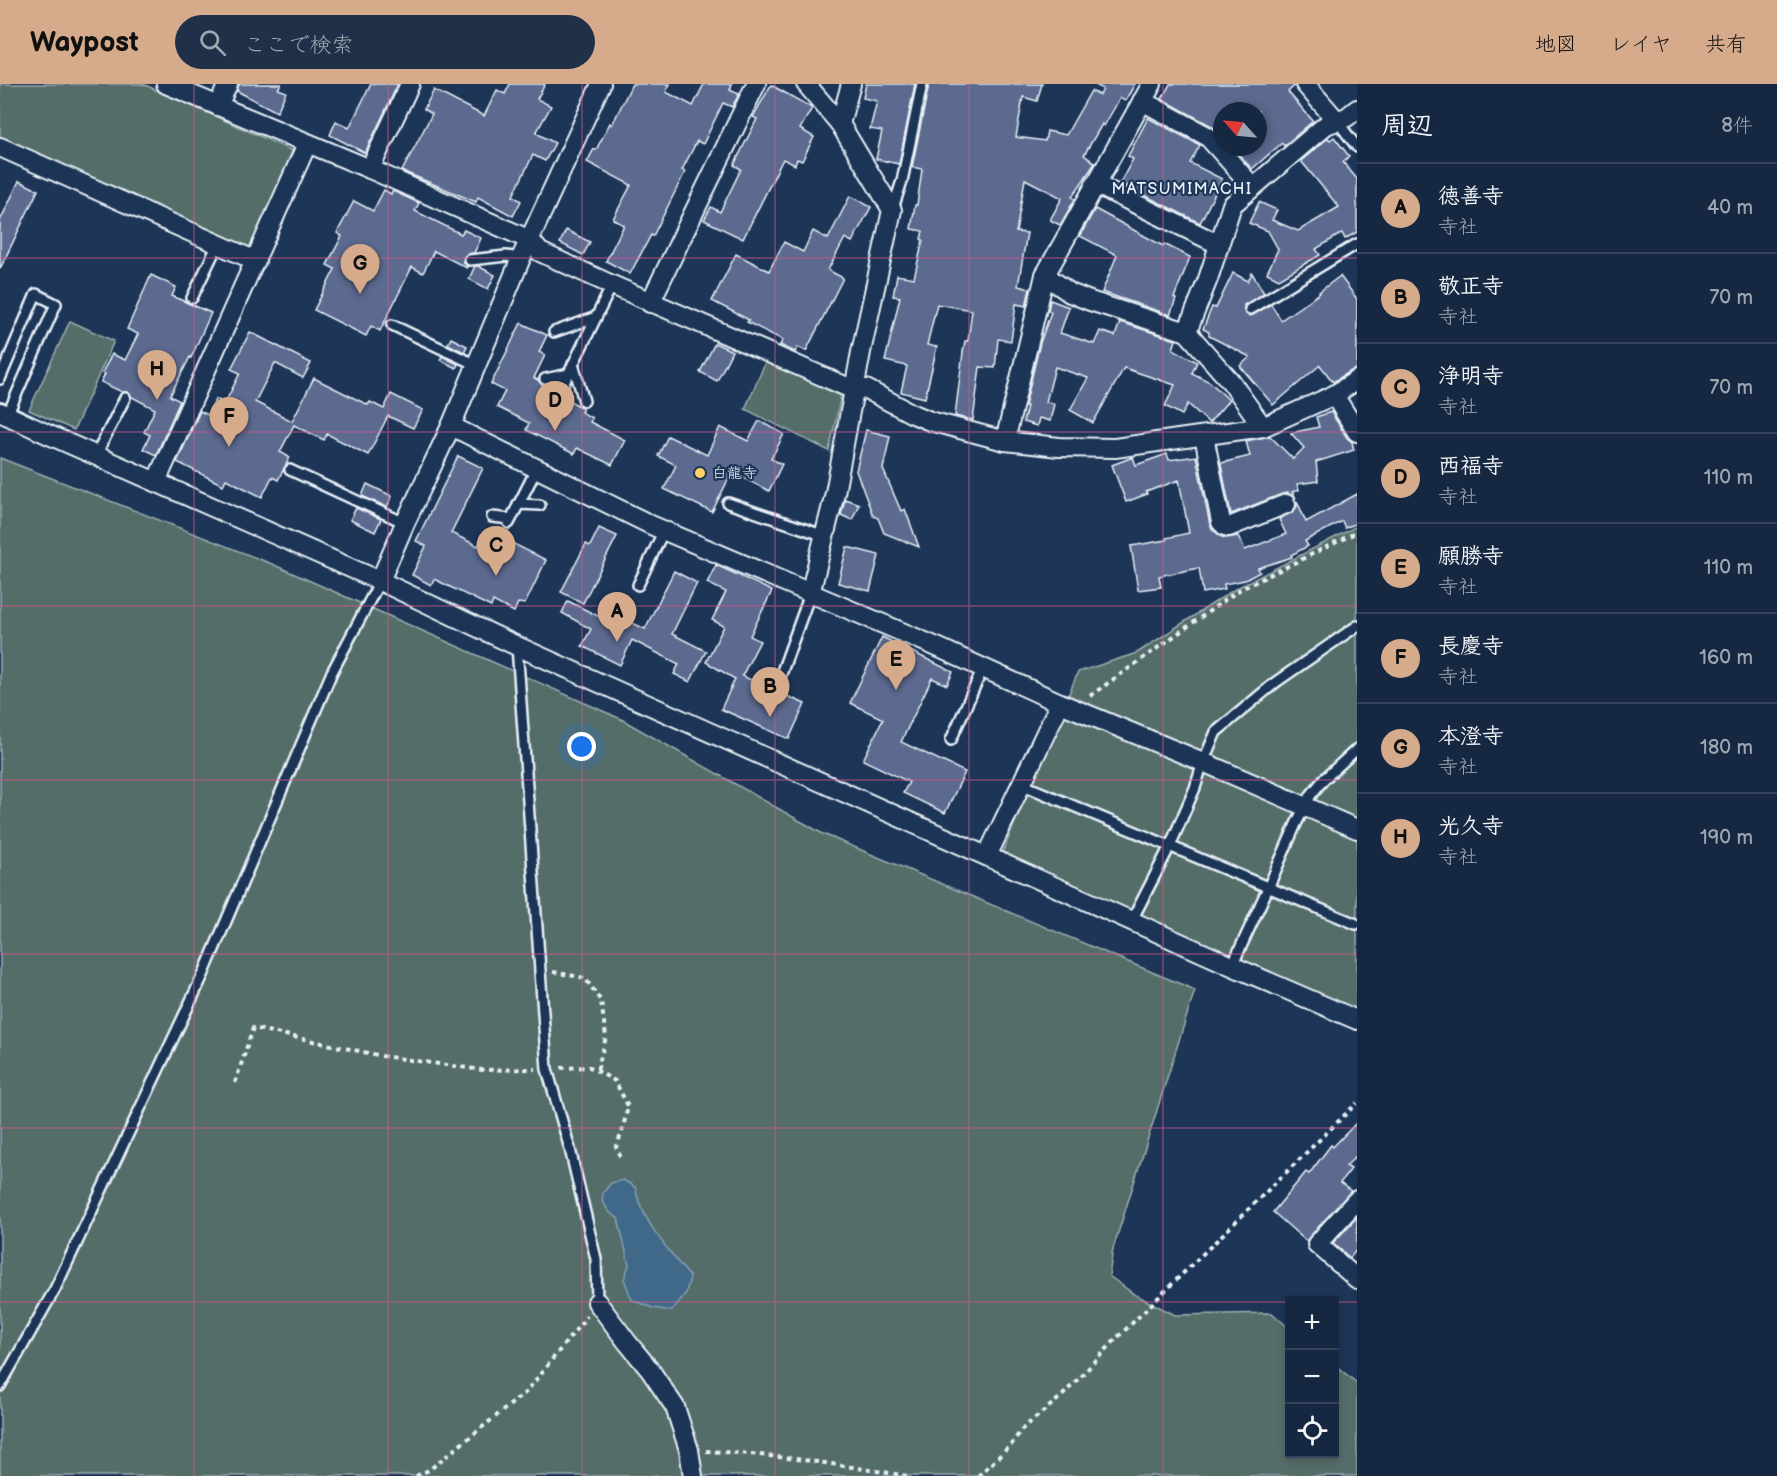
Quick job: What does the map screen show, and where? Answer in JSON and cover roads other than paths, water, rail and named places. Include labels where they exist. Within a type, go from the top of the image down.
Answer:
[{"type":"street","points":[[166,84],[530,240],[540,252],[650,303],[854,390],[866,389],[930,421],[1005,441],[1059,447],[1115,448],[1263,427],[1334,395],[1357,380]]},
{"type":"street","points":[[218,106],[228,84]]},
{"type":"street","points":[[370,170],[410,84]]},
{"type":"street","points":[[380,581],[451,426],[521,258],[601,84]]},
{"type":"street","points":[[650,303],[756,84]]},
{"type":"street","points":[[806,84],[840,124],[892,210],[854,390],[835,494],[810,594]]},
{"type":"street","points":[[840,124],[851,84]]},
{"type":"street","points":[[1005,441],[1045,275],[1152,84]]},
{"type":"street","points":[[1305,84],[1337,121]]},
{"type":"street","points":[[1142,101],[1207,136],[1253,188]]},
{"type":"street","points":[[1187,332],[1220,245],[1232,205],[1326,125],[1347,117],[1357,109]]},
{"type":"street","points":[[156,482],[308,144]]},
{"type":"street","points":[[0,147],[256,261]]},
{"type":"street","points":[[1095,184],[1220,245]]},
{"type":"street","points":[[1045,275],[1070,292],[1090,301],[1187,332],[1231,382],[1263,427]]},
{"type":"street","points":[[1334,395],[1357,432]]},
{"type":"street","points":[[4,414],[380,581],[517,646],[1357,1020]]},
{"type":"street","points":[[451,426],[664,530],[937,647],[1067,706],[1357,829]]},
{"type":"street","points":[[1204,435],[1221,522],[1225,526],[1229,527],[1286,504]]},
{"type":"street","points":[[987,856],[1021,784],[1067,706]]},
{"type":"street","points":[[1357,1200],[1317,1244],[1357,1279]]},
{"type":"street","points":[[597,1302],[675,1407],[689,1450],[693,1476]]},
{"type":"lane","points":[[892,210],[902,181],[922,84]]},
{"type":"lane","points":[[1337,121],[1357,147]]},
{"type":"lane","points":[[192,298],[218,244]]},
{"type":"lane","points":[[1250,309],[1357,244]]},
{"type":"lane","points":[[470,260],[506,256],[521,258]]},
{"type":"lane","points":[[563,385],[612,285]]},
{"type":"lane","points":[[0,379],[36,294],[56,304],[4,414]]},
{"type":"lane","points":[[554,332],[596,317]]},
{"type":"lane","points":[[392,325],[476,365]]},
{"type":"lane","points":[[573,364],[585,401]]},
{"type":"lane","points":[[545,379],[569,374]]},
{"type":"lane","points":[[96,455],[125,398]]},
{"type":"lane","points":[[492,517],[510,521],[537,468]]},
{"type":"lane","points":[[290,470],[405,523]]},
{"type":"lane","points":[[728,503],[825,536]]},
{"type":"lane","points":[[519,504],[540,505]]},
{"type":"lane","points":[[638,585],[664,530]]},
{"type":"lane","points":[[0,1386],[65,1268],[204,973],[332,672],[380,581]]},
{"type":"lane","points":[[780,677],[810,594]]},
{"type":"lane","points":[[1132,920],[1170,846],[1216,732],[1247,704],[1300,664],[1357,626]]},
{"type":"lane","points":[[517,646],[547,1069],[570,1149],[596,1259],[597,1302]]},
{"type":"lane","points":[[951,740],[983,668]]},
{"type":"lane","points":[[1232,966],[1311,795],[1324,779],[1357,749]]},
{"type":"lane","points":[[1021,784],[1356,924]]},
{"type":"water","points":[[623,1180],[635,1187],[643,1212],[690,1277],[686,1293],[672,1311],[653,1308],[632,1300],[624,1279],[629,1265],[618,1218],[610,1213],[602,1201],[603,1193],[611,1183]]},
{"type":"place","name":"本澄寺","points":[[360,294]]},
{"type":"place","name":"光久寺","points":[[157,400]]},
{"type":"place","name":"西福寺","points":[[555,431]]},
{"type":"place","name":"長慶寺","points":[[229,447]]},
{"type":"place","name":"白龍寺","points":[[700,473]]},
{"type":"place","name":"浄明寺","points":[[496,576]]},
{"type":"place","name":"徳善寺","points":[[617,642]]},
{"type":"place","name":"願勝寺","points":[[896,690]]},
{"type":"place","name":"敬正寺","points":[[770,717]]},
{"type":"district","name":"MATSUMIMACHI","points":[[1182,188]]}]
